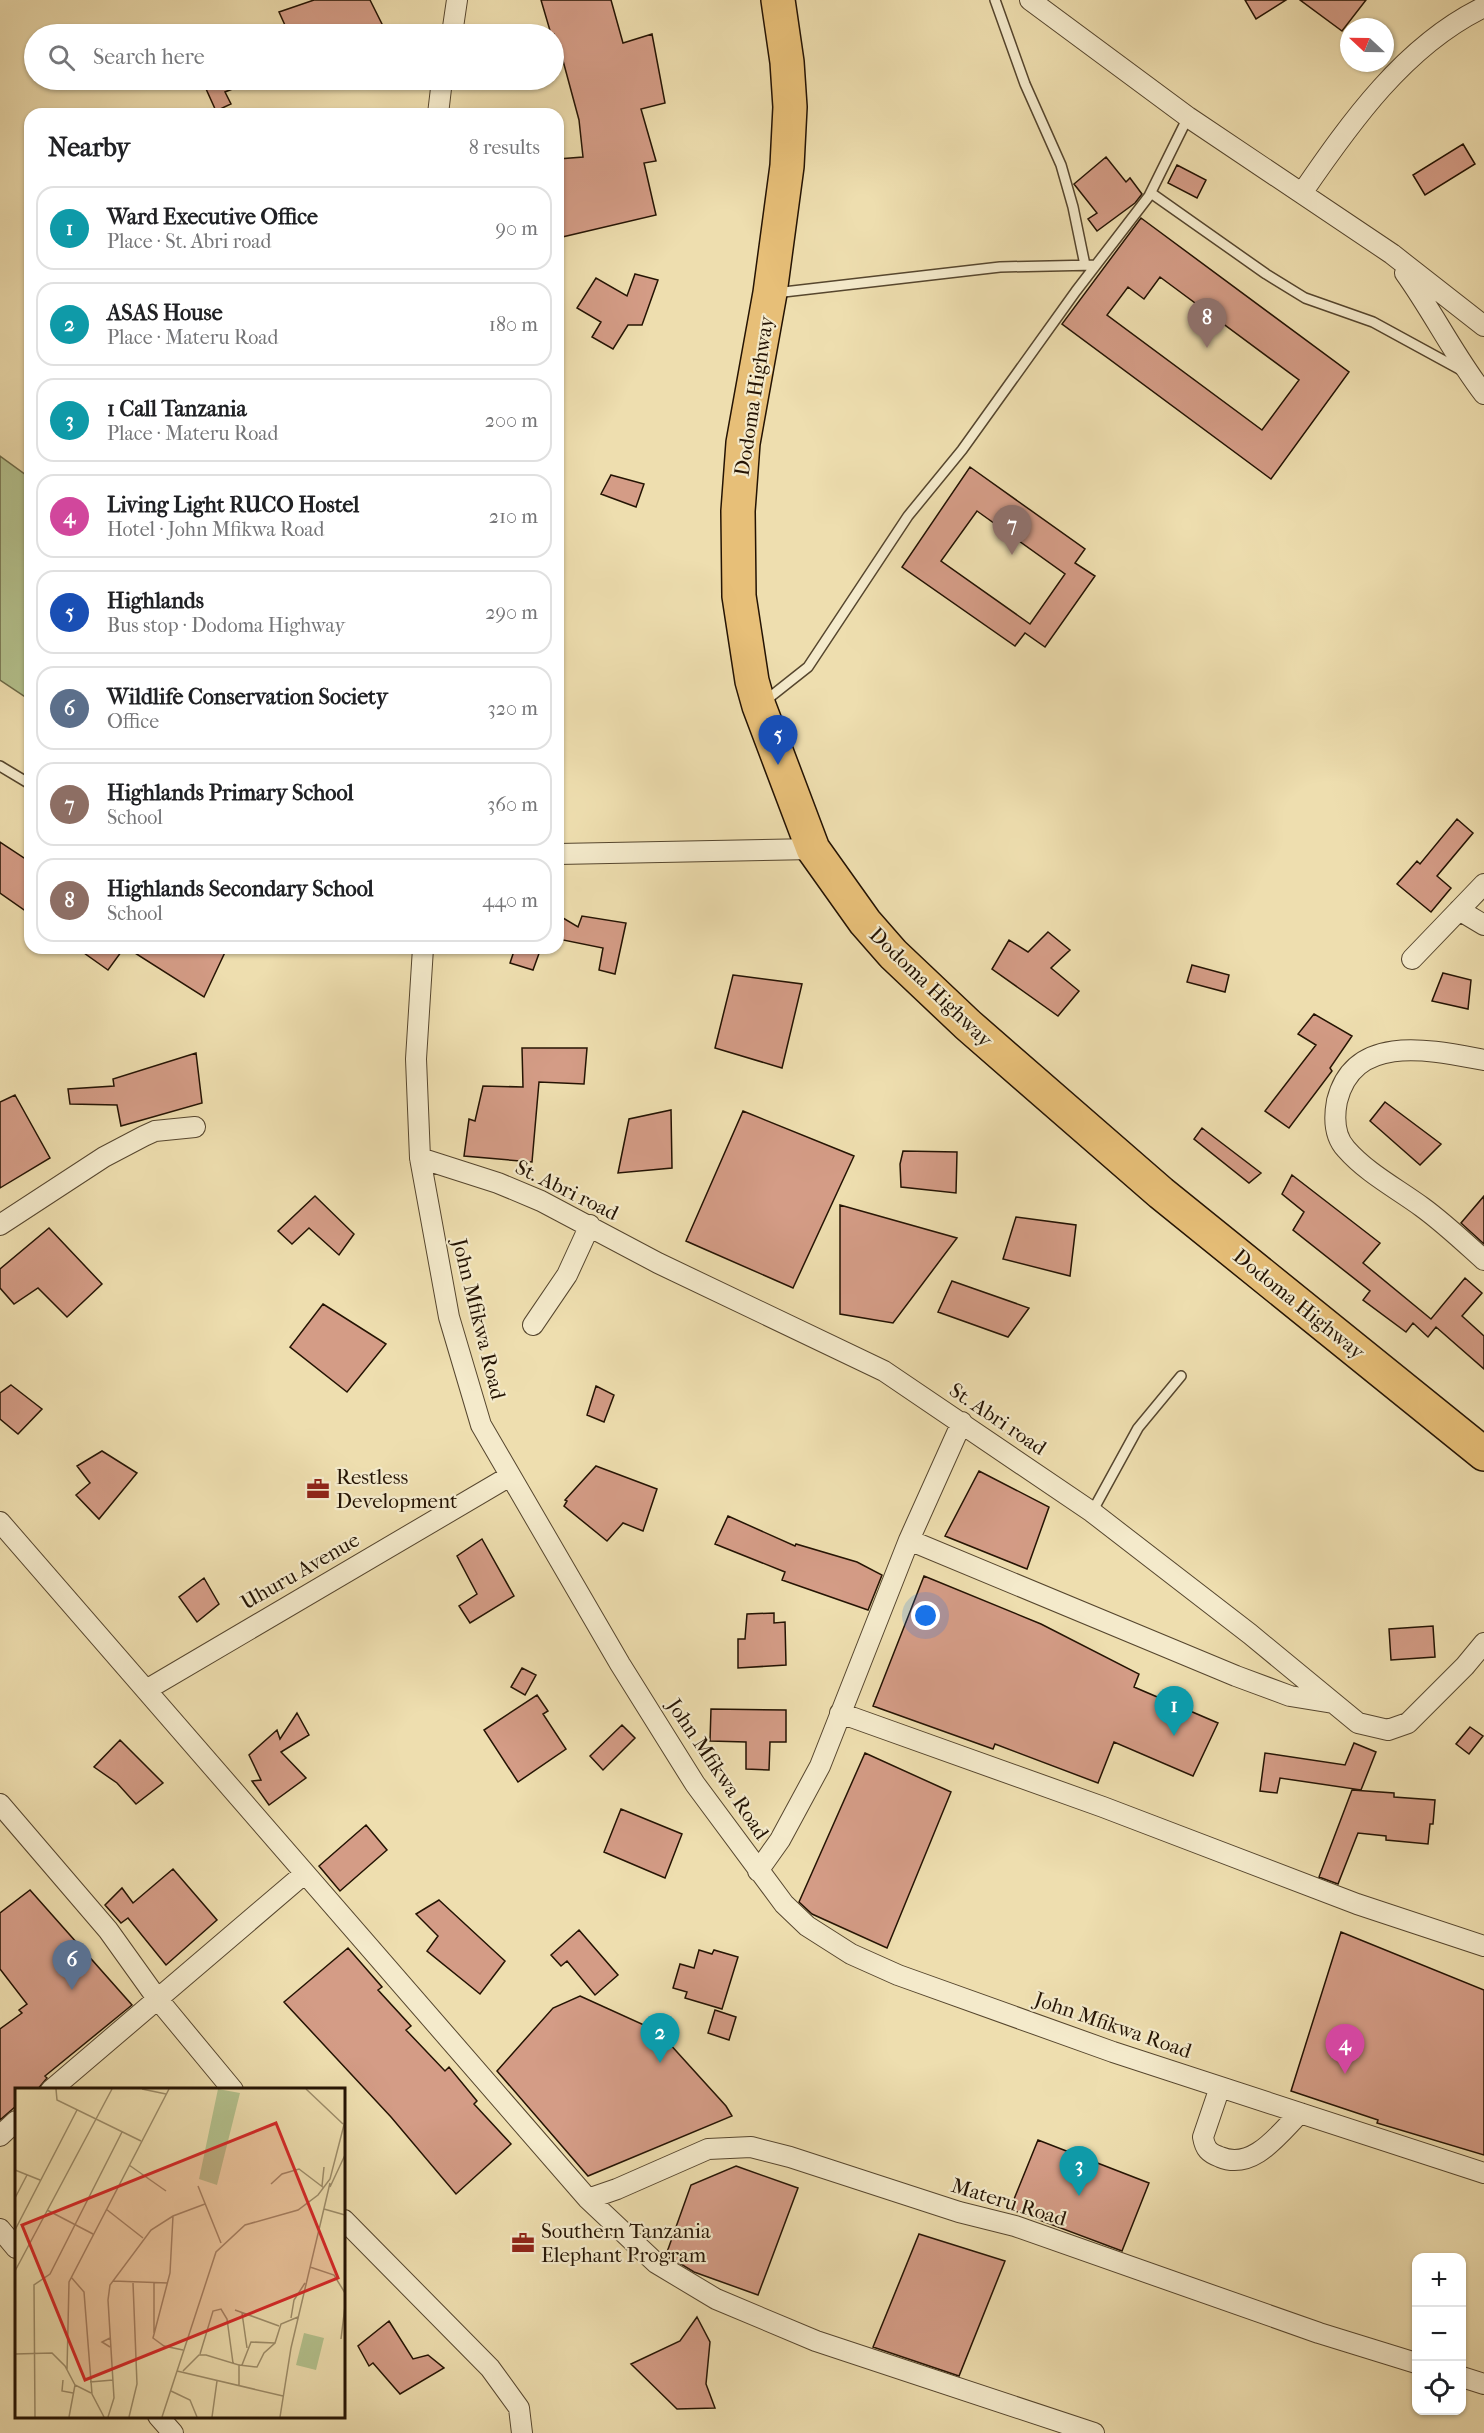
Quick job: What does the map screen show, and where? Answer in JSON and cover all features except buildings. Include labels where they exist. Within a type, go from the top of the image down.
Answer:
[{"type":"highway","name":"Dodoma Highway","points":[[778,0],[788,62],[790,107],[788,166],[770,293],[742,442],[738,512],[739,596],[752,681],[759,706],[813,849],[866,922],[893,954],[968,1025],[1161,1193],[1484,1454]]},
{"type":"street","points":[[454,24],[458,0]]},
{"type":"street","points":[[1030,0],[1188,117],[1392,254],[1484,326]]},
{"type":"street","points":[[1302,193],[1348,128],[1407,63],[1450,24],[1484,7]]},
{"type":"street","points":[[439,108],[441,90]]},
{"type":"street","points":[[1392,254],[1431,310],[1469,374],[1484,394]]},
{"type":"street","points":[[564,854],[813,849]]},
{"type":"street","points":[[1412,959],[1484,884]]},
{"type":"street","points":[[1459,910],[1484,925]]},
{"type":"street","name":"John Mfikwa Road","points":[[423,954],[416,1059],[420,1158],[449,1317],[468,1389],[481,1425],[695,1784],[784,1904],[807,1926],[851,1954],[919,1983],[1220,2087],[1484,2173]]},
{"type":"street","points":[[1484,1060],[1428,1051],[1376,1054],[1351,1069],[1340,1091],[1335,1114],[1336,1130],[1344,1147],[1369,1170],[1454,1232],[1484,1260]]},
{"type":"street","points":[[0,1226],[104,1157],[144,1136],[162,1130],[195,1127]]},
{"type":"street","name":"St. Abri road","points":[[420,1158],[498,1183],[590,1225],[658,1263],[884,1371],[1092,1512],[1365,1726],[1388,1730],[1408,1723],[1465,1666],[1484,1643]]},
{"type":"street","points":[[533,1325],[567,1275],[590,1225]]},
{"type":"street","points":[[758,1871],[799,1808],[820,1766],[909,1540],[962,1422]]},
{"type":"street","name":"Uhuru Avenue","points":[[146,1690],[510,1476]]},
{"type":"street","points":[[0,1522],[588,2199],[656,2263],[716,2299],[816,2341],[1094,2433]]},
{"type":"street","points":[[909,1540],[1236,1676],[1290,1696],[1333,1703]]},
{"type":"street","points":[[840,1713],[1103,1807],[1357,1904],[1484,1946]]},
{"type":"street","points":[[0,1804],[108,1930],[156,1997],[230,2088]]},
{"type":"street","points":[[53,2088],[156,1997],[304,1874]]},
{"type":"street","points":[[1220,2087],[1208,2118],[1203,2137],[1204,2146],[1210,2153],[1229,2161],[1258,2153],[1300,2113]]},
{"type":"street","points":[[0,2136],[15,2122]]},
{"type":"street","name":"Materu Road","points":[[588,2199],[617,2189],[708,2149],[751,2147],[790,2157],[862,2183],[958,2212],[1015,2226],[1297,2326],[1412,2362]]},
{"type":"street","points":[[345,2221],[490,2368],[519,2408],[522,2433]]},
{"type":"street","points":[[0,2229],[15,2247]]},
{"type":"street","points":[[1466,2379],[1484,2384]]},
{"type":"street","points":[[160,2418],[173,2433]]},
{"type":"lane","points":[[995,0],[1025,84],[1061,165],[1090,265]]},
{"type":"lane","points":[[759,706],[808,667],[908,516],[998,403],[1090,265],[1151,193],[1188,117]]},
{"type":"lane","points":[[1151,193],[1266,274],[1305,298],[1373,322],[1469,374]]},
{"type":"lane","points":[[770,293],[1000,267],[1090,265]]},
{"type":"lane","points":[[0,766],[24,780]]},
{"type":"lane","points":[[1092,1512],[1138,1428],[1181,1376]]},
{"type":"green space","points":[[0,456],[24,474],[24,696],[0,680]]},
{"type":"place","name":"Highlands Secondary School","points":[[1207,348]]},
{"type":"place","name":"Highlands Primary School","points":[[1012,555]]},
{"type":"place","name":"Highlands","points":[[778,765]]},
{"type":"place","name":"Restless Development","points":[[318,1489]]},
{"type":"place","name":"Ward Executive Office","points":[[1174,1736]]},
{"type":"place","name":"Wildlife Conservation Society","points":[[72,1990]]},
{"type":"place","name":"ASAS House","points":[[660,2063]]},
{"type":"place","name":"Living Light RUCO Hostel","points":[[1345,2074]]},
{"type":"place","name":"1 Call Tanzania","points":[[1079,2196]]},
{"type":"place","name":"Southern Tanzania Elephant Program","points":[[523,2243]]}]
